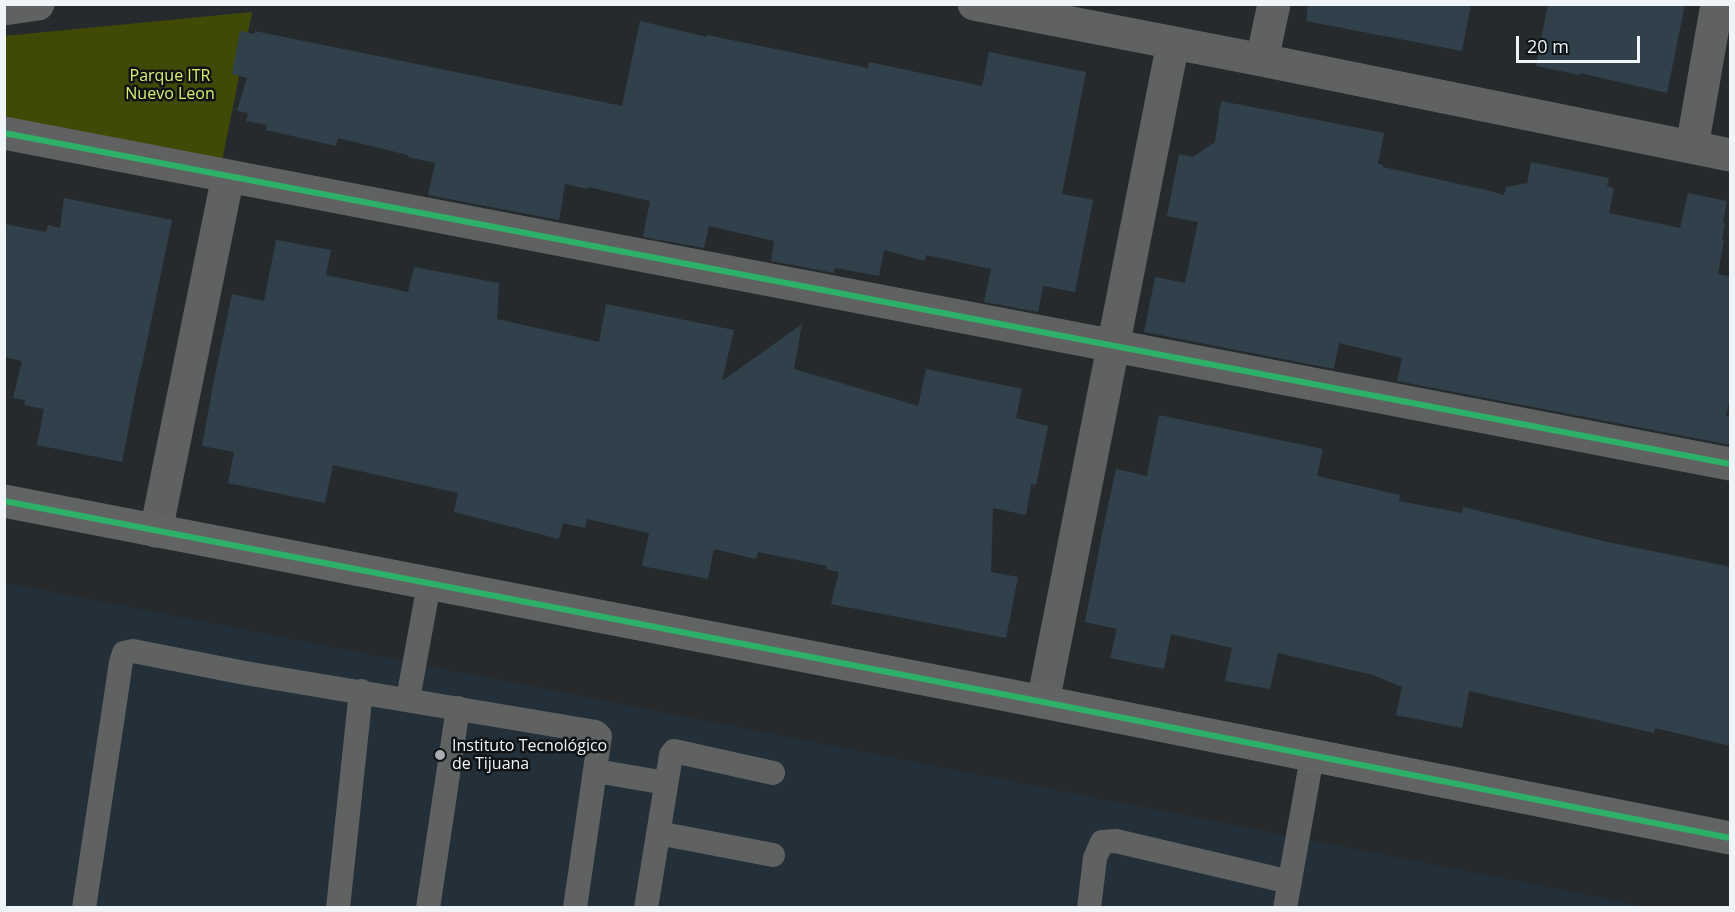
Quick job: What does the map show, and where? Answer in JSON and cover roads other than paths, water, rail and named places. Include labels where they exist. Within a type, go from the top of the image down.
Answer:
[{"type":"street","points":[[4,9],[38,4]]},
{"type":"street","points":[[974,4],[1731,155]]},
{"type":"street","points":[[1262,60],[1274,4]]},
{"type":"street","points":[[1692,147],[1717,4]]},
{"type":"street","points":[[1043,702],[1173,43]]},
{"type":"street","points":[[4,133],[1731,464]]},
{"type":"street","points":[[156,531],[228,176]]},
{"type":"street","points":[[4,501],[1731,838]]},
{"type":"lane","points":[[408,699],[429,584]]},
{"type":"lane","points":[[84,908],[121,662],[124,653],[133,651],[245,673],[596,732],[600,736],[596,771],[575,908]]},
{"type":"lane","points":[[338,908],[361,691]]},
{"type":"lane","points":[[428,908],[458,708]]},
{"type":"lane","points":[[646,908],[671,755],[676,751],[773,773]]},
{"type":"lane","points":[[1285,908],[1311,757]]},
{"type":"lane","points":[[596,771],[666,783]]},
{"type":"lane","points":[[658,833],[773,855]]},
{"type":"lane","points":[[1089,908],[1095,858],[1102,842],[1116,841],[1290,882]]},
{"type":"place","name":"Instituto Tecnológico de Tijuana","points":[[440,755]]},
{"type":"park label","name":"Parque ITR Nuevo Leon","points":[[170,85]]}]
